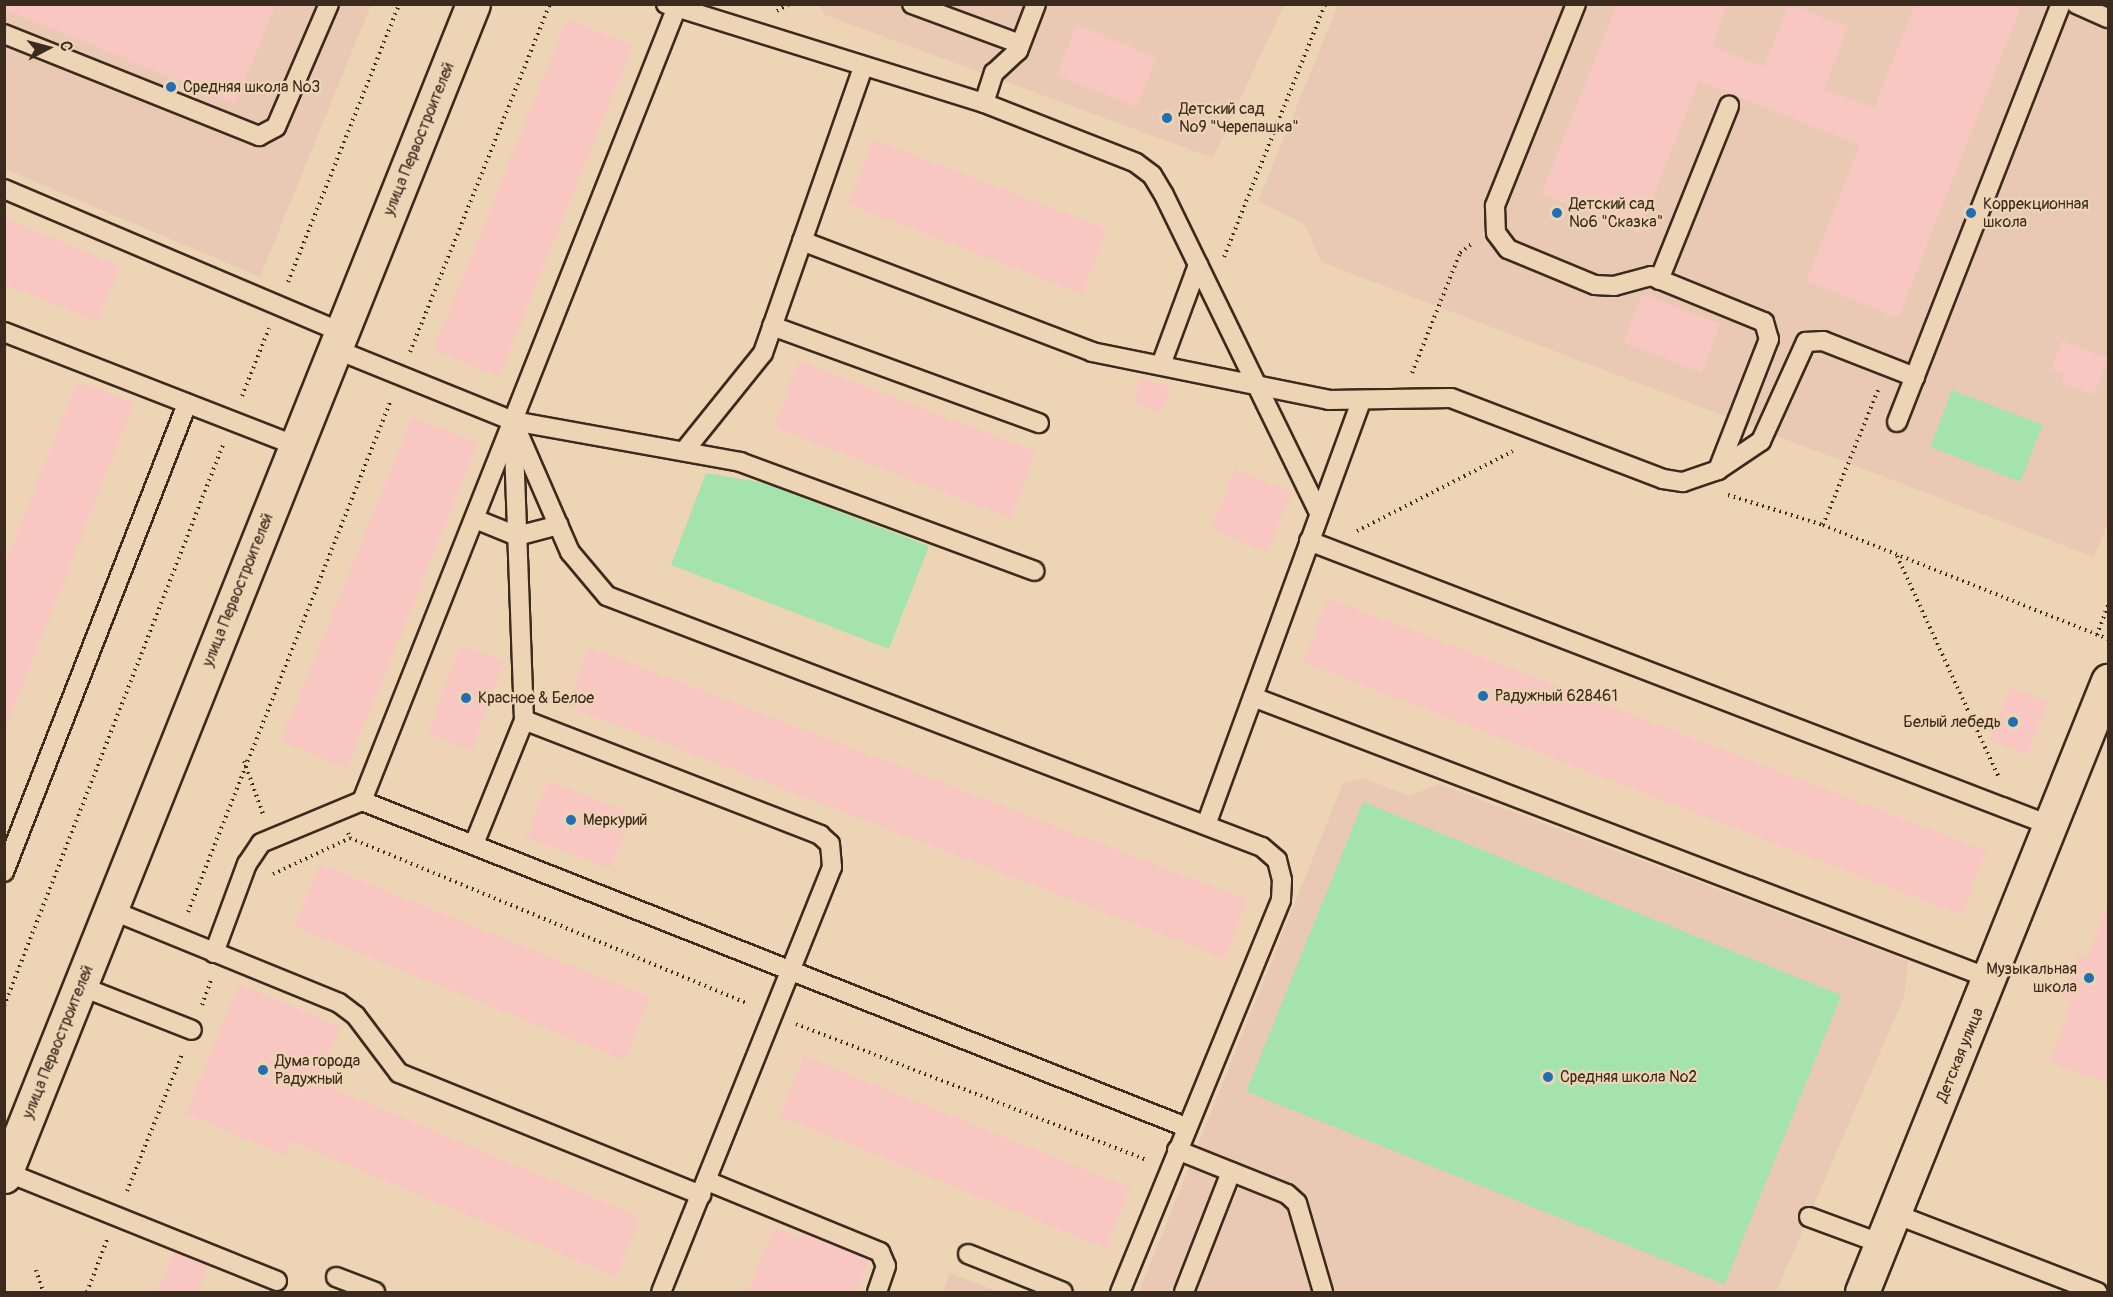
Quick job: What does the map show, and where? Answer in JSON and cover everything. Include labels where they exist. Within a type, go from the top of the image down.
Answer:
[{"type":"street","name":"улица Первостроителей","points":[[5,1174],[473,4]]},
{"type":"street","name":"Детская улица","points":[[1862,1293],[1991,979],[2109,681]]},
{"type":"lane","points":[[4,34],[259,136],[276,127],[328,4]]},
{"type":"lane","points":[[912,4],[1020,44]]},
{"type":"lane","points":[[984,102],[994,73],[1020,44],[1036,4]]},
{"type":"lane","points":[[1576,4],[1495,206],[1496,233],[1508,249],[1595,285],[1614,286],[1644,276],[1764,322],[1770,333],[1718,470]]},
{"type":"lane","points":[[1897,422],[2061,4]]},
{"type":"lane","points":[[2076,4],[2109,18]]},
{"type":"lane","points":[[362,801],[475,519],[671,7],[710,11],[863,67],[984,102],[1136,163],[1152,176],[1164,195],[1319,513]]},
{"type":"lane","points":[[685,450],[755,368],[772,327],[863,67]]},
{"type":"lane","points":[[1659,280],[1730,106]]},
{"type":"lane","points":[[4,189],[279,305],[401,375],[513,421],[685,450],[751,466],[1034,571]]},
{"type":"lane","points":[[802,241],[1092,352],[1258,387],[1361,402],[1402,398],[1451,398],[1663,479],[1683,482],[1718,470],[1761,441],[1806,342],[1823,341],[1915,376]]},
{"type":"lane","points":[[1161,365],[1198,265]]},
{"type":"lane","points":[[772,327],[1039,423]]},
{"type":"lane","points":[[4,332],[296,446]]},
{"type":"lane","points":[[1206,825],[1254,698],[1317,544],[1319,513],[1361,402]]},
{"type":"lane","points":[[4,872],[187,404]]},
{"type":"lane","points":[[513,421],[570,552],[607,596],[1262,847],[1277,860],[1282,880],[1281,900],[1186,1127],[1120,1293]]},
{"type":"lane","points":[[474,844],[524,720],[513,421]]},
{"type":"lane","points":[[475,519],[517,536],[559,525]]},
{"type":"lane","points":[[1317,544],[2052,826]]},
{"type":"lane","points":[[1254,698],[1991,979]]},
{"type":"lane","points":[[524,720],[820,835],[830,844],[832,867],[662,1293]]},
{"type":"lane","points":[[214,953],[247,864],[261,843],[362,801],[1186,1127]]},
{"type":"lane","points":[[111,910],[339,1003],[356,1016],[399,1073],[880,1252],[886,1266],[877,1293]]},
{"type":"lane","points":[[80,986],[192,1030]]},
{"type":"lane","points":[[1177,1150],[1287,1194],[1297,1203],[1323,1293]]},
{"type":"lane","points":[[1184,1293],[1231,1172]]},
{"type":"lane","points":[[5,1174],[277,1281]]},
{"type":"lane","points":[[1895,1214],[2097,1293]]},
{"type":"lane","points":[[1809,1217],[1882,1244]]},
{"type":"lane","points":[[968,1254],[1063,1293]]},
{"type":"lane","points":[[336,1277],[375,1293]]},
{"type":"path","points":[[4,1006],[232,421],[399,4]]},
{"type":"path","points":[[178,938],[248,750],[550,4]]},
{"type":"path","points":[[1222,261],[1325,4]]},
{"type":"path","points":[[1402,398],[1460,253],[1496,233]]},
{"type":"path","points":[[1317,544],[1546,434]]},
{"type":"path","points":[[1683,482],[1823,525],[2109,639]]},
{"type":"path","points":[[1896,555],[2015,812]]},
{"type":"path","points":[[2097,634],[2109,605]]},
{"type":"path","points":[[36,1270],[43,1293]]},
{"type":"shaded area","name":"Средняя школа №3","points":[[4,5],[371,5],[260,277],[5,169]]},
{"type":"shaded area","name":"Детский сад №9 \"Черепашка\"","points":[[820,5],[1284,5],[1213,158],[825,15]]},
{"type":"shaded area","points":[[1338,5],[2108,5],[2108,522],[2094,557],[1321,262],[1305,225],[1258,201]]},
{"type":"shaded area","name":"Средняя школа №2","points":[[1363,778],[1409,796],[1439,784],[1908,961],[1904,997],[1776,1292],[1139,1292],[1343,783]]},
{"type":"shaded area","points":[[950,1273],[999,1292],[943,1292]]},
{"type":"green space","points":[[1952,390],[2043,425],[2021,482],[1930,447]]},
{"type":"green space","points":[[706,473],[764,483],[929,546],[889,649],[671,565]]},
{"type":"green space","points":[[1363,802],[1841,995],[1725,1285],[1246,1091]]},
{"type":"building","points":[[4,4],[276,4],[235,104],[4,9]]},
{"type":"building","points":[[1617,4],[1728,4],[1712,46],[1764,67],[1789,4],[1848,27],[1824,89],[1874,108],[1915,4],[2022,4],[1898,318],[1806,281],[1860,145],[1699,81],[1639,233],[1541,194]]},
{"type":"building","points":[[567,19],[633,46],[499,377],[433,350]]},
{"type":"building","points":[[1077,25],[1157,57],[1137,107],[1057,75]]},
{"type":"building","points":[[873,139],[1107,229],[1082,294],[848,204]]},
{"type":"building","points":[[4,218],[120,266],[97,322],[4,284]]},
{"type":"building","points":[[1642,294],[1720,324],[1702,373],[1623,343]]},
{"type":"building","points":[[2062,341],[2108,358],[2094,395],[2062,383],[2065,374],[2051,369]]},
{"type":"building","points":[[799,361],[1036,452],[1011,518],[774,427]]},
{"type":"building","points":[[1142,377],[1171,388],[1161,413],[1132,402]]},
{"type":"building","points":[[77,381],[134,403],[4,733],[4,567]]},
{"type":"building","points":[[412,417],[478,444],[347,768],[281,742]]},
{"type":"building","points":[[1235,469],[1292,492],[1267,552],[1211,529]]},
{"type":"building","points":[[1328,598],[1986,851],[1961,915],[1303,662]]},
{"type":"building","name":"Красное & Белое","points":[[460,645],[504,661],[472,750],[428,734]]},
{"type":"building","points":[[589,647],[1247,900],[1225,958],[566,706]]},
{"type":"building","points":[[2011,687],[2048,702],[2027,755],[1990,740]]},
{"type":"building","points":[[548,781],[632,813],[611,869],[526,837]]},
{"type":"building","points":[[320,864],[650,997],[625,1060],[295,927]]},
{"type":"building","name":"Музыкальная школа","points":[[2105,910],[2109,911],[2109,1083],[2050,1062],[2072,1001],[2062,998],[2078,954],[2088,958]]},
{"type":"building","points":[[240,984],[340,1027],[317,1082],[640,1217],[616,1277],[292,1142],[286,1156],[185,1113]]},
{"type":"building","points":[[804,1056],[1130,1188],[1106,1248],[780,1116]]},
{"type":"building","points":[[774,1227],[800,1238],[803,1232],[870,1260],[856,1293],[747,1293]]},
{"type":"building","points":[[173,1252],[207,1266],[197,1293],[157,1293]]},
{"type":"place","name":"Средняя школа №3","points":[[171,87]]},
{"type":"place","name":"Детский сад №9 \"Черепашка\"","points":[[1167,118]]},
{"type":"place","name":"Детский сад №6 \"Сказка\"","points":[[1557,213]]},
{"type":"place","name":"Коррекционная школа","points":[[1971,213]]},
{"type":"place","name":"Радужный 628461","points":[[1483,696]]},
{"type":"place","name":"Красное & Белое","points":[[466,698]]},
{"type":"place","name":"Белый лебедь","points":[[2013,722]]},
{"type":"place","name":"Меркурий","points":[[571,820]]},
{"type":"place","name":"Музыкальная школа","points":[[2089,978]]},
{"type":"place","name":"Дума города Радужный","points":[[263,1070]]},
{"type":"place","name":"Средняя школа №2","points":[[1548,1077]]}]
